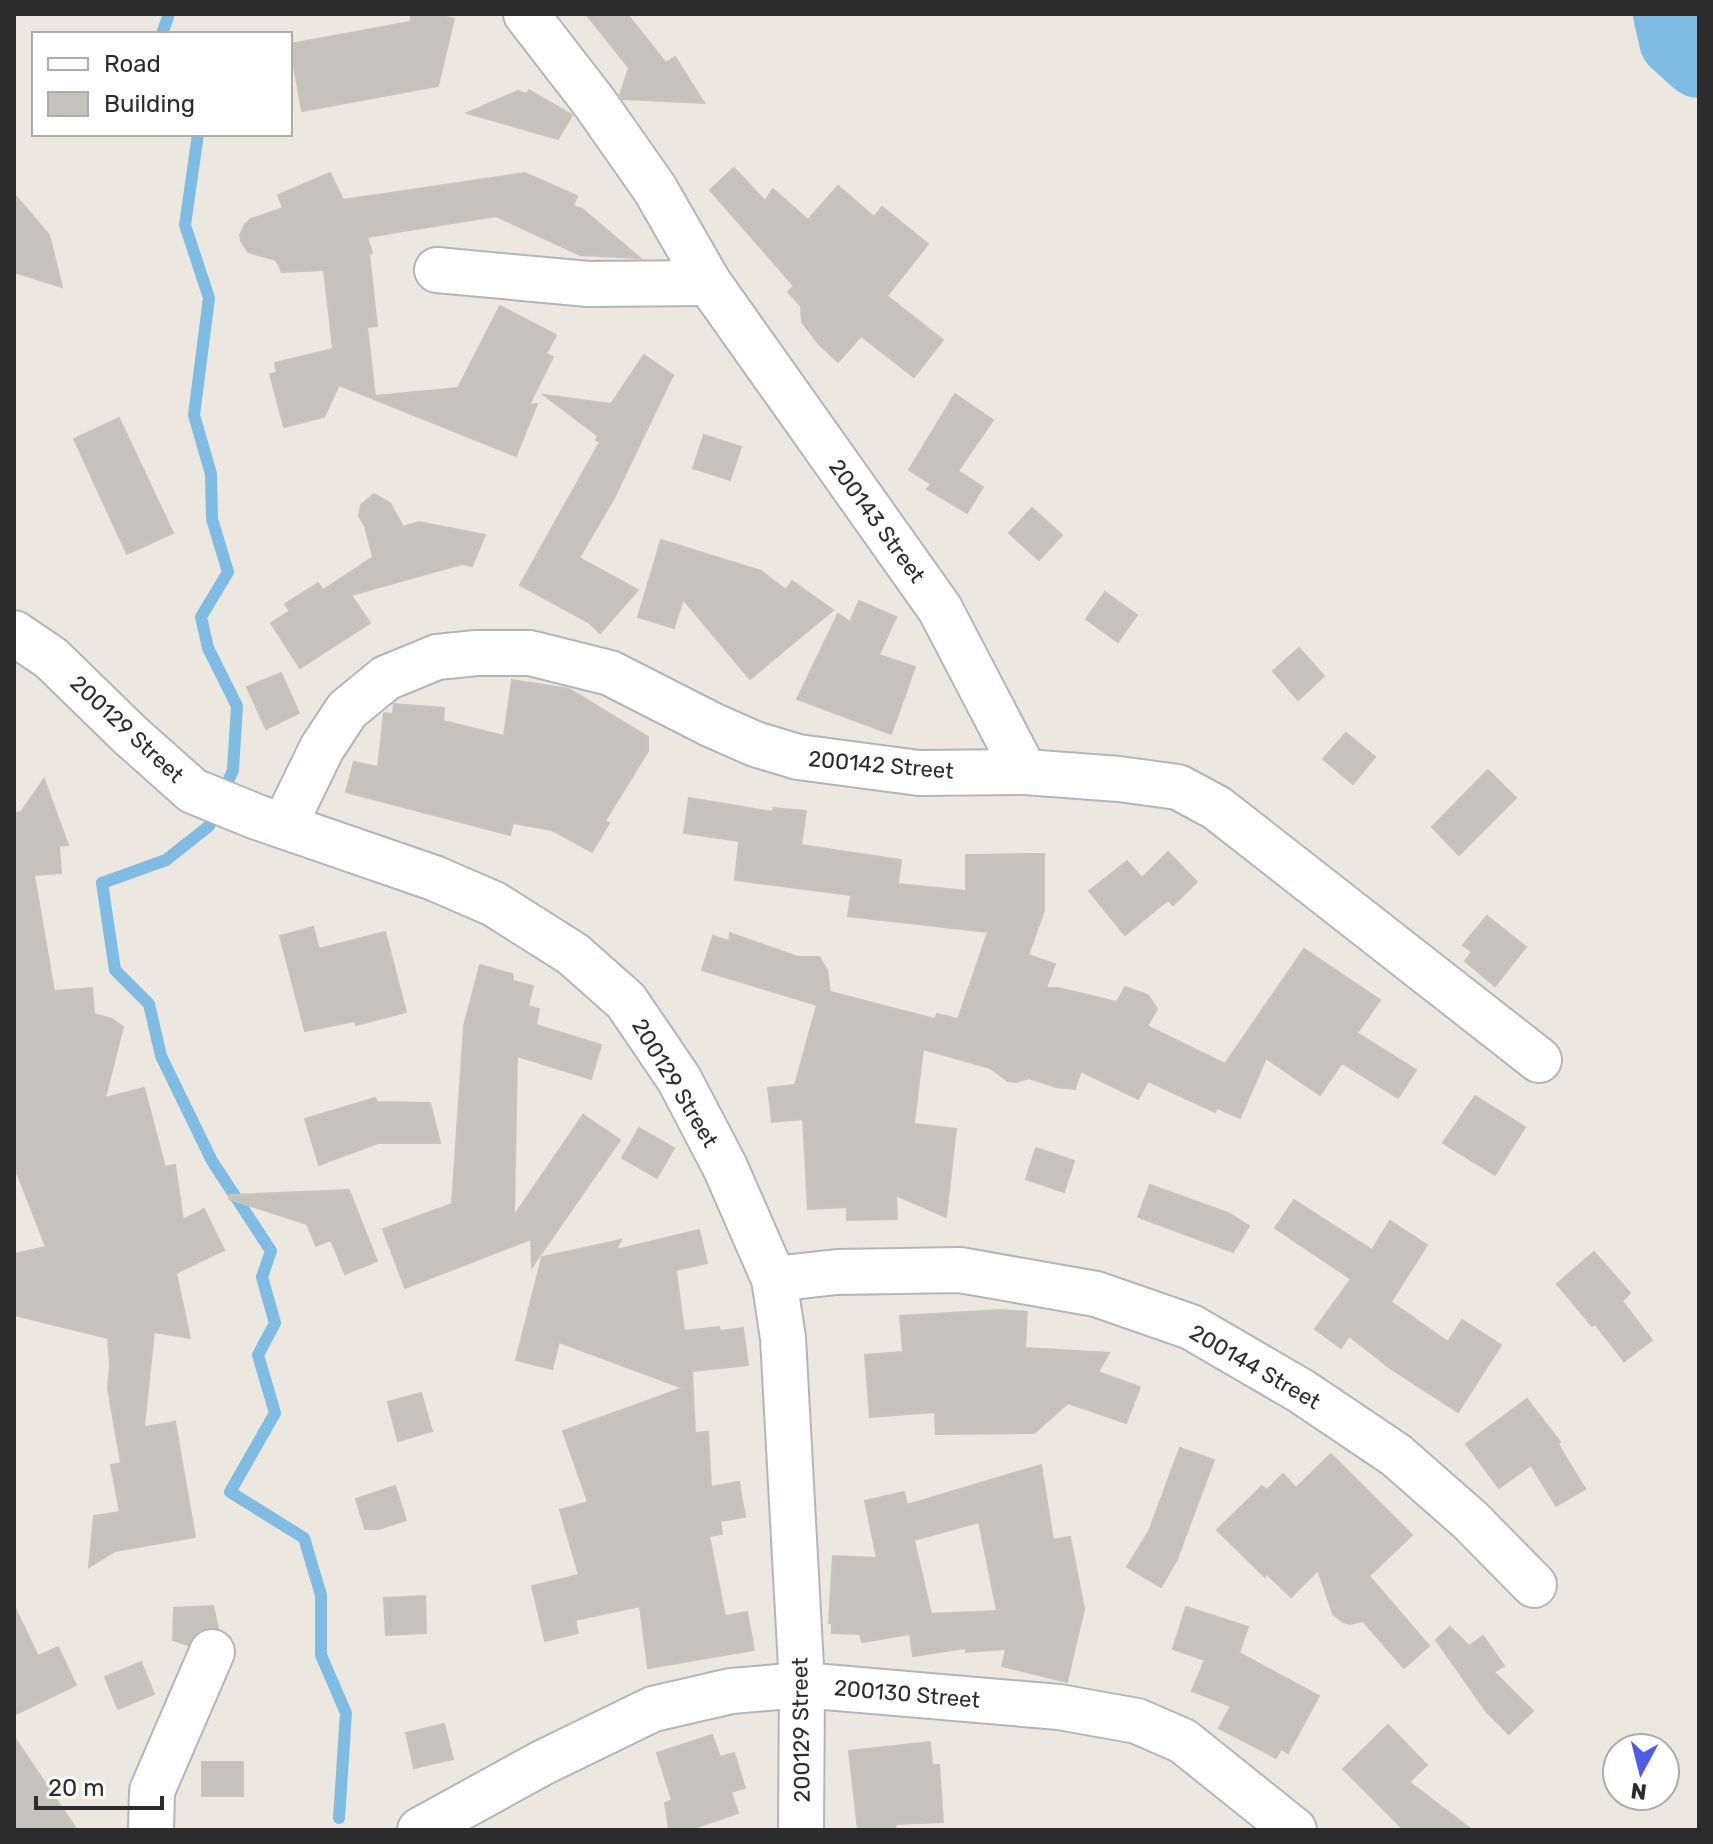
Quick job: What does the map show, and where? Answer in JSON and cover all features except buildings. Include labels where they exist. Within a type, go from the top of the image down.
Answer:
[{"type":"street","name":"200143 Street","points":[[526,14],[594,102],[655,189],[709,283],[940,609],[1025,772]]},
{"type":"street","points":[[437,270],[588,284],[709,283]]},
{"type":"street","name":"200129 Street","points":[[14,633],[51,658],[193,791],[270,822],[434,878],[494,904],[573,954],[626,1001],[679,1079],[725,1167],[774,1279],[783,1338],[802,1685],[801,1830]]},
{"type":"street","name":"200142 Street","points":[[270,822],[347,710],[386,678],[437,657],[530,653],[610,673],[712,725],[755,744],[798,757],[919,773],[1025,772],[1178,787],[1217,808],[1539,1060]]},
{"type":"street","name":"200144 Street","points":[[774,1279],[837,1272],[960,1270],[1096,1294],[1191,1327],[1301,1391],[1396,1455],[1470,1520],[1534,1585]]},
{"type":"street","points":[[151,1830],[152,1791],[212,1652]]},
{"type":"street","name":"200130 Street","points":[[420,1830],[542,1763],[653,1709],[731,1691],[802,1685],[1059,1707],[1137,1721],[1183,1741],[1294,1830]]},
{"type":"waterway","points":[[163,32],[169,14]]},
{"type":"waterway","points":[[1671,14],[1677,40],[1699,60]]},
{"type":"waterway","points":[[198,136],[185,225],[209,298],[194,415],[211,474],[212,519],[228,572],[201,617],[208,648],[237,706],[233,770],[209,826],[166,860],[102,883],[115,970],[149,1004],[161,1056],[212,1161],[271,1251],[262,1277],[275,1323],[258,1355],[275,1413],[230,1492],[304,1538],[321,1595],[321,1655],[346,1713],[339,1818]]}]
